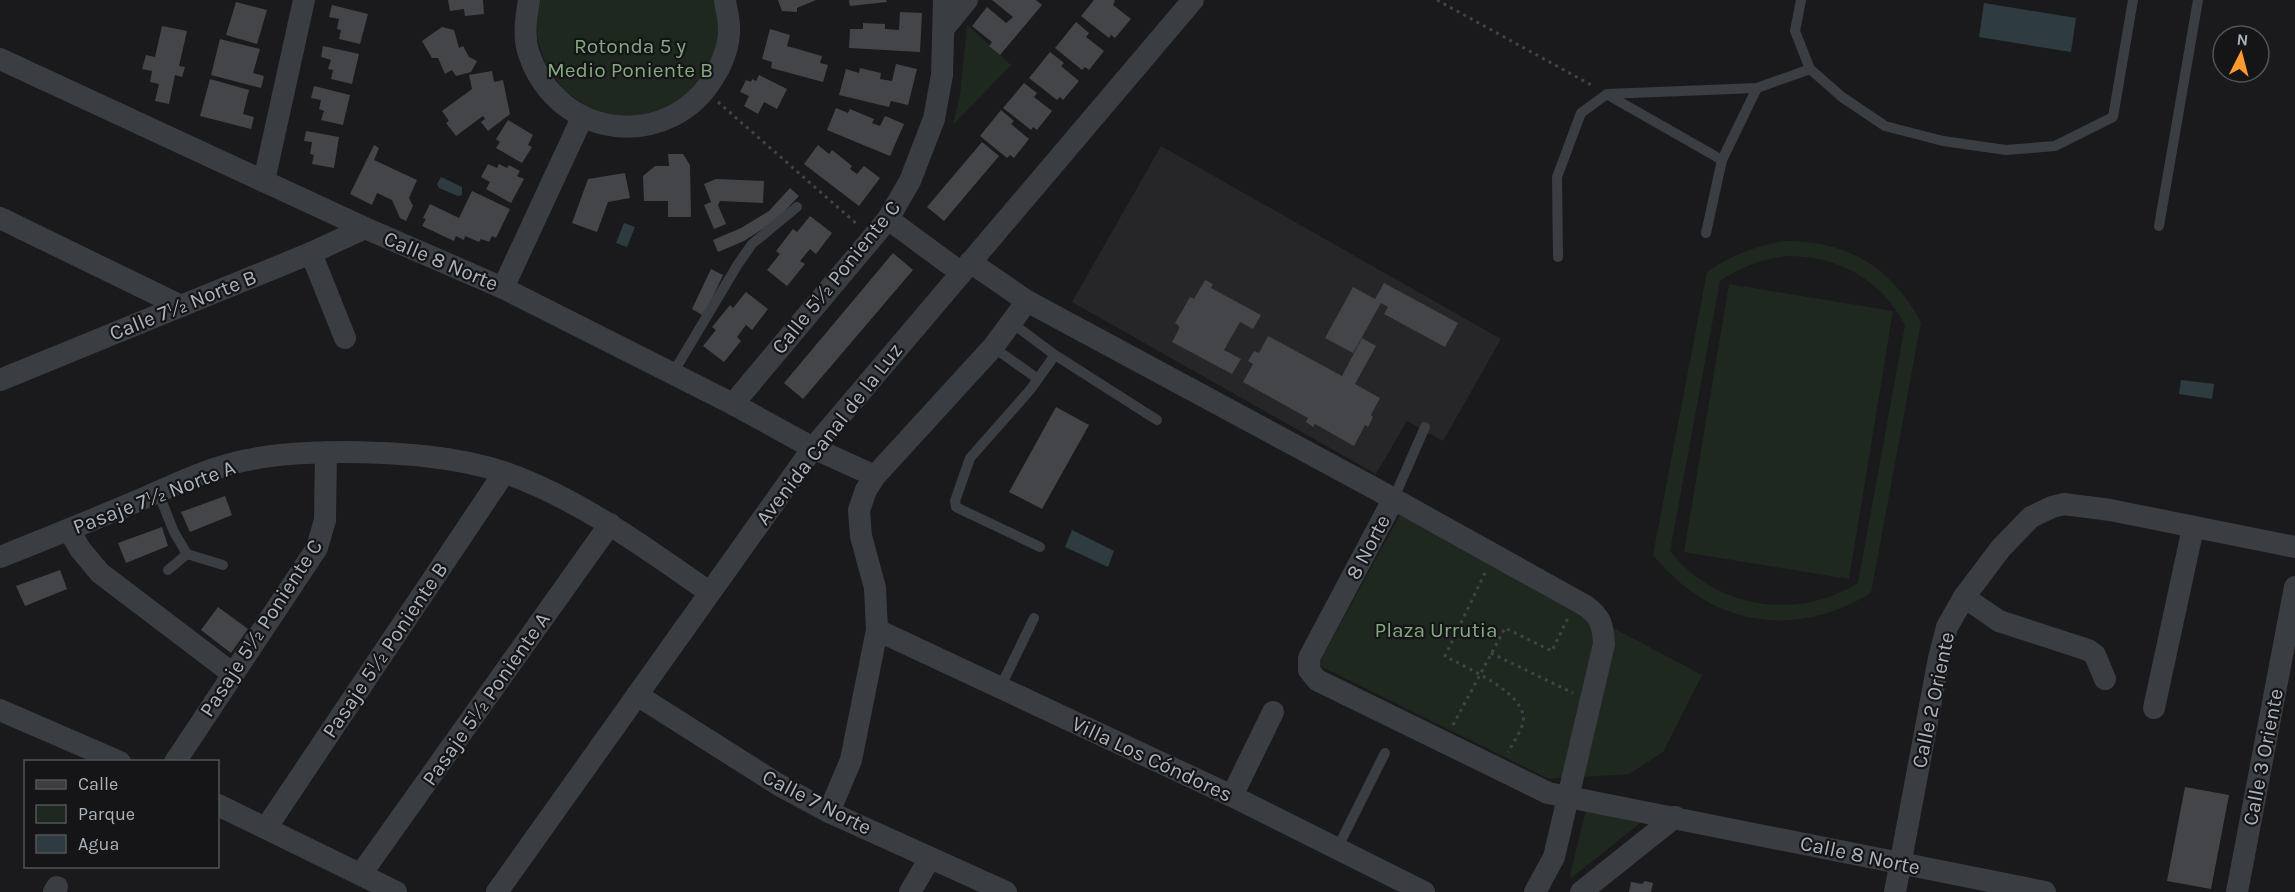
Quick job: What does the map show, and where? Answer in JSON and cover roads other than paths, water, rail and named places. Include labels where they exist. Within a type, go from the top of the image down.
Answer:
[{"type":"street","points":[[264,181],[304,0]]},
{"type":"street","points":[[529,0],[525,25],[528,53],[540,79],[558,101],[582,117],[615,127],[649,126],[680,113],[706,91],[723,62],[729,29],[725,0]]},
{"type":"street","name":"Calle 5½ Poniente C","points":[[733,404],[888,219],[910,181],[934,119],[942,75],[944,0]]},
{"type":"street","points":[[945,28],[967,0]]},
{"type":"street","name":"Avenida Canal de la Luz","points":[[497,892],[813,448],[1186,2]]},
{"type":"street","name":"Calle 8 Norte","points":[[0,58],[365,228],[503,288],[733,404],[813,448],[875,476]]},
{"type":"street","points":[[503,288],[582,117]]},
{"type":"street","points":[[0,218],[182,306]]},
{"type":"street","name":"8 Norte","points":[[888,219],[965,267],[1393,500],[1309,658],[1309,670],[1317,680],[1548,793],[1676,817]]},
{"type":"street","name":"Calle 7½ Norte B","points":[[0,380],[311,253],[365,228]]},
{"type":"street","points":[[311,253],[345,338]]},
{"type":"street","points":[[829,812],[850,760],[877,630],[875,588],[861,536],[859,510],[866,490],[875,476],[1012,324],[1027,301]]},
{"type":"street","name":"Pasaje 7½ Norte A","points":[[0,557],[215,468],[269,456],[326,452],[378,453],[428,457],[504,472],[554,492],[610,524],[709,592]]},
{"type":"street","name":"Pasaje 5½ Poniente C","points":[[177,760],[317,548],[325,520],[326,452]]},
{"type":"street","name":"Pasaje 5½ Poniente B","points":[[266,828],[504,472]]},
{"type":"street","points":[[1393,500],[1577,601],[1596,614],[1602,622],[1604,644],[1554,857],[1535,892]]},
{"type":"street","name":"Calle 2 Oriente","points":[[1895,892],[1939,658],[1947,627],[1964,597],[2001,548],[2031,518],[2052,507],[2064,504],[2295,547]]},
{"type":"street","name":"Pasaje 5½ Poniente A","points":[[361,874],[610,524]]},
{"type":"street","points":[[2154,708],[2193,528]]},
{"type":"street","points":[[69,530],[80,549],[100,573],[233,674]]},
{"type":"street","name":"Calle 3 Oriente","points":[[2237,892],[2295,587]]},
{"type":"street","points":[[1964,597],[1999,621],[2088,650],[2095,655],[2105,679]]},
{"type":"street","name":"Villa Los Cóndores","points":[[877,630],[1232,796],[1424,892]]},
{"type":"street","name":"Calle 7 Norte","points":[[637,695],[778,785],[829,812],[1006,892]]},
{"type":"street","points":[[0,710],[115,760]]},
{"type":"street","points":[[1232,796],[1274,712]]},
{"type":"street","points":[[219,806],[396,892]]},
{"type":"street","points":[[1581,892],[1676,817]]},
{"type":"street","name":"Calle 8 Norte","points":[[1676,817],[2045,892]]},
{"type":"street","points":[[910,892],[930,858]]},
{"type":"lane","points":[[1801,0],[1795,31],[1810,69],[1842,98],[1885,126],[1943,141],[2006,150],[2055,146],[2113,117],[2133,0]]},
{"type":"lane","points":[[2159,226],[2198,0]]},
{"type":"lane","points":[[1558,257],[1557,177],[1581,113],[1607,94],[1757,88],[1810,69]]},
{"type":"lane","points":[[1706,234],[1722,160],[1757,88]]},
{"type":"lane","points":[[1607,94],[1722,160]]},
{"type":"lane","points":[[673,374],[752,244],[797,207]]},
{"type":"lane","points":[[1012,324],[1055,355],[1157,420]]},
{"type":"lane","points":[[993,346],[1038,379]]},
{"type":"lane","points":[[1040,547],[962,510],[955,504],[970,458],[1038,379],[1055,355]]},
{"type":"lane","points":[[1393,500],[1425,427]]},
{"type":"lane","points":[[158,492],[174,532],[187,554],[223,565]]},
{"type":"lane","points":[[168,570],[187,554]]},
{"type":"lane","points":[[1000,688],[1034,618]]},
{"type":"lane","points":[[1337,849],[1385,753]]},
{"type":"water","points":[[1984,3],[2076,18],[2071,52],[1979,37]]},
{"type":"water","points":[[441,177],[462,187],[462,195],[458,196],[439,188],[437,184]]},
{"type":"water","points":[[624,223],[635,227],[627,247],[616,243]]},
{"type":"water","points":[[2181,380],[2214,384],[2212,399],[2179,394]]},
{"type":"water","points":[[1072,530],[1114,551],[1108,567],[1065,547]]},
{"type":"park label","name":"Rotonda 5 y Medio Poniente B","points":[[630,58]]},
{"type":"park label","name":"Plaza Urrutia","points":[[1436,630]]}]
